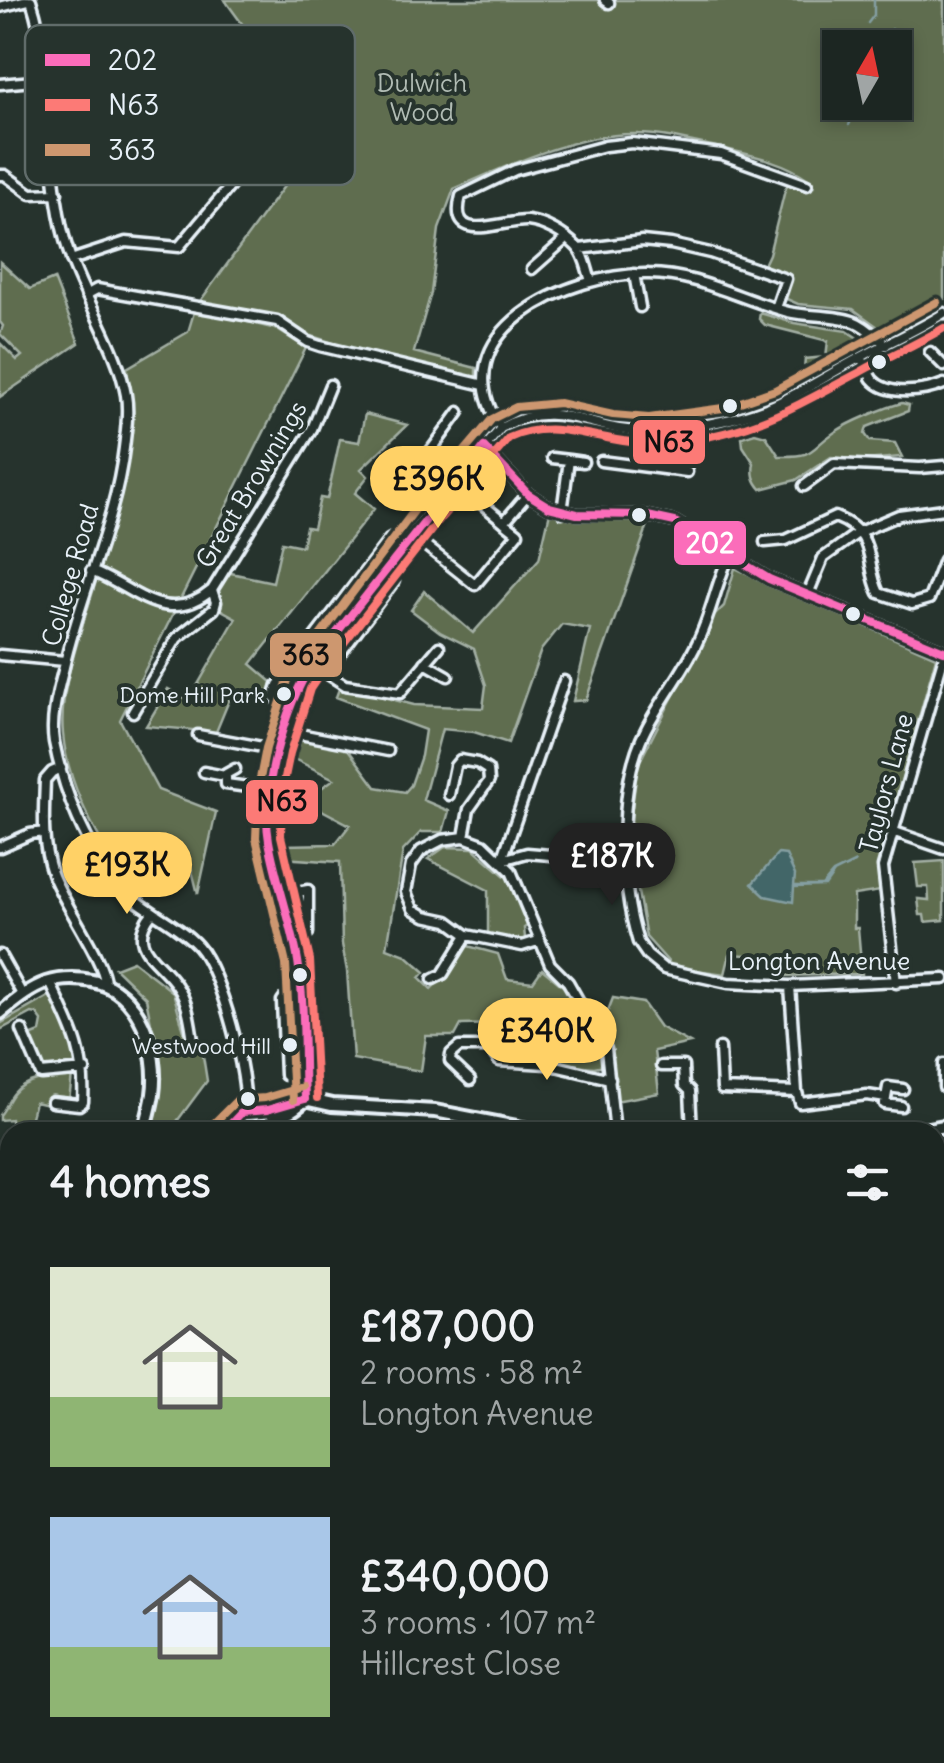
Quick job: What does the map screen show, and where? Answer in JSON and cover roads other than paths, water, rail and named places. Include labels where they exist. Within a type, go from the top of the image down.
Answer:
[{"type":"main road","points":[[0,1013],[50,982],[76,979],[105,984]]},
{"type":"main road","name":"College Road","points":[[105,984],[117,990],[136,1010],[150,1050],[154,1088],[146,1122]]},
{"type":"main road","points":[[247,1122],[304,1099],[332,1105],[435,1111],[483,1122]]},
{"type":"main road","points":[[253,1122],[299,1107],[304,1099]]},
{"type":"street","points":[[0,7],[30,0]]},
{"type":"street","name":"College Road","points":[[30,0],[34,25]]},
{"type":"street","points":[[0,84],[25,82]]},
{"type":"street","points":[[592,281],[580,249],[567,238],[530,222],[473,227],[460,218],[461,196],[515,170],[605,146],[632,143],[720,154],[807,185]]},
{"type":"street","points":[[0,175],[31,194],[57,193]]},
{"type":"street","name":"College Road","points":[[56,185],[71,260],[122,379],[128,404],[117,484],[65,660],[53,731],[61,768],[45,780],[46,852],[57,886],[103,967],[105,984]]},
{"type":"street","points":[[71,260],[126,242],[179,247],[232,185]]},
{"type":"street","points":[[532,269],[567,238]]},
{"type":"street","points":[[580,249],[642,241],[710,252],[786,279],[776,308]]},
{"type":"street","points":[[634,274],[640,307]]},
{"type":"street","points":[[501,428],[484,384],[488,350],[510,324],[540,302],[592,281],[634,274],[685,278],[776,308],[856,322],[886,344]]},
{"type":"street","points":[[86,294],[97,290],[277,322],[320,346],[484,384]]},
{"type":"street","points":[[304,1099],[298,962],[268,837],[270,790],[278,750],[290,709],[312,664],[442,496],[501,428],[513,421],[547,414],[575,416],[638,431],[738,416],[771,406],[944,312]]},
{"type":"street","points":[[930,352],[944,366]]},
{"type":"street","points":[[861,356],[874,382],[890,389],[929,390],[943,383]]},
{"type":"street","name":"Great Brownings","points":[[91,570],[160,606],[187,605],[212,590],[312,428],[330,385]]},
{"type":"street","points":[[442,496],[408,487],[408,482],[460,412]]},
{"type":"street","points":[[668,470],[672,428]]},
{"type":"street","points":[[484,447],[528,494],[562,512],[664,518],[686,527],[769,579],[944,654]]},
{"type":"street","points":[[552,458],[583,462]]},
{"type":"street","points":[[562,512],[569,460]]},
{"type":"street","points":[[601,462],[688,472]]},
{"type":"street","points":[[804,486],[834,464],[944,466]]},
{"type":"street","points":[[504,522],[528,494]]},
{"type":"street","points":[[290,709],[274,697],[278,685],[389,540],[409,539],[476,585],[518,533],[475,498]]},
{"type":"street","points":[[808,594],[823,558],[860,532],[899,515],[944,509]]},
{"type":"street","points":[[765,542],[786,540],[835,517],[860,532],[873,562],[879,593],[912,604],[928,599],[944,560]]},
{"type":"street","name":"Longton Avenue","points":[[729,556],[701,636],[644,732],[634,757],[624,822],[638,942],[664,969],[728,983],[790,986],[944,979]]},
{"type":"street","points":[[326,672],[394,582],[393,574],[386,568]]},
{"type":"street","points":[[133,712],[178,638],[214,609],[212,590]]},
{"type":"street","points":[[312,664],[345,685],[400,694],[439,648]]},
{"type":"street","name":"Taylors Lane","points":[[896,983],[883,878],[892,831],[944,654]]},
{"type":"street","points":[[0,655],[65,660]]},
{"type":"street","points":[[425,663],[448,676]]},
{"type":"street","points":[[502,860],[564,681]]},
{"type":"street","points":[[284,730],[343,745],[388,751]]},
{"type":"street","points":[[198,735],[278,750]]},
{"type":"street","points":[[449,796],[455,766],[460,760],[488,770],[489,781],[469,808],[464,837]]},
{"type":"street","points":[[61,768],[72,805],[93,848],[119,885],[196,944],[208,962],[232,1032],[245,1089],[245,1122]]},
{"type":"street","points":[[204,772],[225,776],[235,770]]},
{"type":"street","points":[[225,776],[228,786],[270,790]]},
{"type":"street","points":[[892,831],[944,849]]},
{"type":"street","points":[[0,847],[44,832]]},
{"type":"street","points":[[538,941],[522,946],[468,935],[448,921],[412,908],[406,892],[411,865],[421,851],[442,840],[464,837],[483,844],[511,871],[550,964],[568,982],[606,1049],[614,1122]]},
{"type":"street","points":[[502,860],[527,853],[575,858],[582,868]]},
{"type":"street","points":[[280,894],[308,890],[308,933]]},
{"type":"street","points":[[152,913],[142,930],[143,947],[176,985],[189,1012],[193,1040]]},
{"type":"street","points":[[433,979],[443,974],[468,935]]},
{"type":"street","points":[[3,953],[24,996]]},
{"type":"street","points":[[50,982],[78,1041],[85,1070],[83,1102],[52,1102]]},
{"type":"street","points":[[790,986],[800,1103],[867,1095],[886,1098]]},
{"type":"street","points":[[285,1074],[282,1001],[285,997],[300,996]]},
{"type":"street","points":[[22,1030],[41,1074],[85,1070]]},
{"type":"street","points":[[470,1080],[450,1061],[459,1047],[489,1047],[499,1061],[547,1064],[610,1079]]},
{"type":"street","points":[[720,1048],[722,1090],[797,1092]]},
{"type":"street","points":[[944,1064],[944,1087]]},
{"type":"street","points":[[661,1066],[683,1066],[684,1085],[690,1091],[692,1122]]},
{"type":"street","points":[[901,1106],[885,1104],[884,1086],[903,1089]]},
{"type":"water","points":[[778,854],[786,855],[795,875],[794,886],[822,886],[833,873],[856,862],[834,873],[825,886],[794,887],[793,902],[765,896],[752,884]]},
{"type":"waterway","points":[[868,23],[874,15],[874,0]]},
{"type":"waterway","points":[[849,125],[851,120]]},
{"type":"place","name":"Dome Hill Park","points":[[284,694]]},
{"type":"place","name":"Westwood Hill","points":[[290,1045]]},
{"type":"park label","name":"Dulwich Wood","points":[[422,98]]}]
